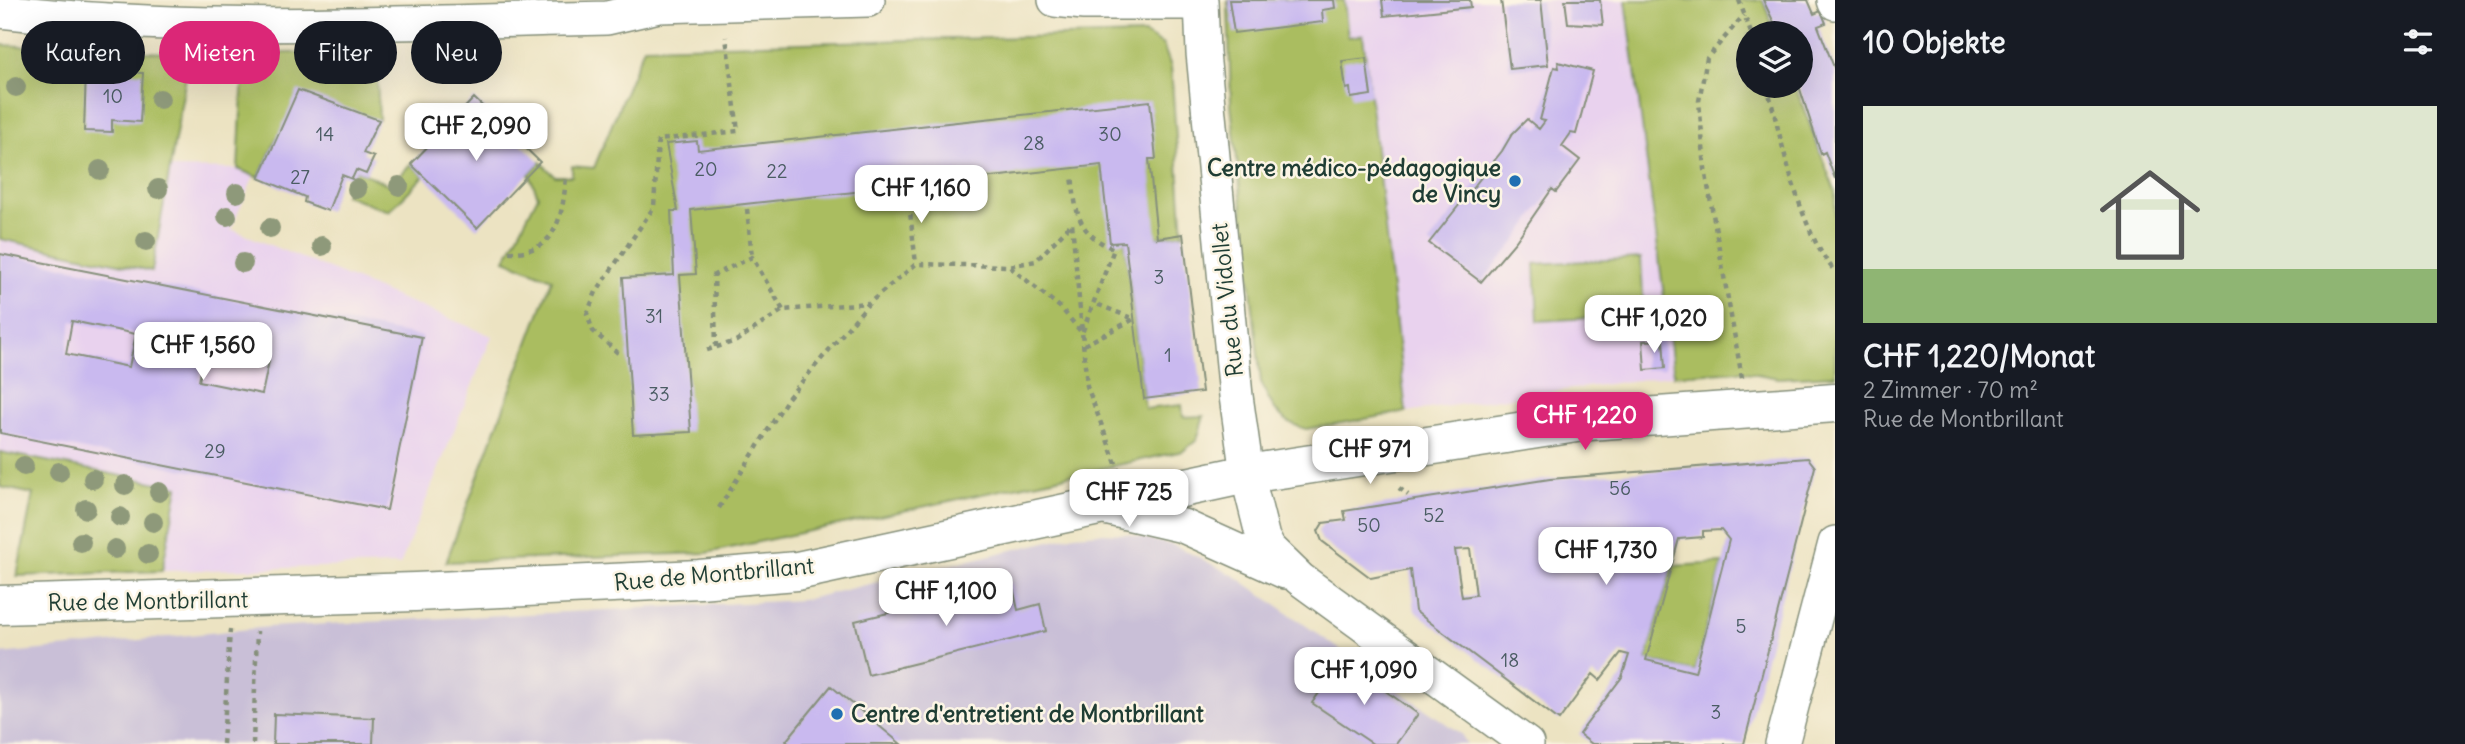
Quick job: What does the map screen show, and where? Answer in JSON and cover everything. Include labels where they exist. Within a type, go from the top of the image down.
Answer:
[{"type":"main road","name":"Rue de Montbrillant","points":[[0,605],[282,598],[699,579],[785,572],[1247,474],[1589,421],[1835,403]]},
{"type":"street","points":[[0,11],[144,23],[280,26],[607,18],[659,6],[868,0]]},
{"type":"street","points":[[1055,0],[1084,3],[1201,1]]},
{"type":"street","name":"Rue du Vidollet","points":[[1201,1],[1203,53],[1232,355],[1247,474],[1258,526],[1269,549],[1300,579]]},
{"type":"street","points":[[1094,506],[1182,526],[1300,579],[1508,739]]},
{"type":"street","points":[[1782,744],[1835,543]]},
{"type":"path","points":[[1739,0],[1746,21]]},
{"type":"path","points":[[1744,15],[1707,58],[1699,100],[1705,169],[1746,410]]},
{"type":"path","points":[[618,353],[593,331],[587,314],[596,292],[654,207],[658,139],[738,131],[726,37]]},
{"type":"path","points":[[1770,98],[1794,184],[1822,257],[1835,271]]},
{"type":"path","points":[[1072,175],[1077,216],[1094,240],[1114,248],[1082,333]]},
{"type":"path","points":[[509,252],[527,253],[550,237],[564,212],[566,176]]},
{"type":"path","points":[[908,195],[916,264]]},
{"type":"path","points":[[747,209],[752,257],[783,310]]},
{"type":"path","points":[[719,508],[788,398],[869,303],[916,264],[1009,266],[1036,261],[1077,216]]},
{"type":"path","points":[[1072,223],[1087,386],[1119,473]]},
{"type":"path","points":[[716,347],[715,275],[752,257]]},
{"type":"path","points":[[1009,266],[1061,308],[1082,333]]},
{"type":"path","points":[[707,350],[736,341],[783,310],[869,303]]},
{"type":"path","points":[[1083,346],[1134,319],[1094,303]]},
{"type":"path","points":[[1399,488],[1408,495]]},
{"type":"path","points":[[253,744],[258,623]]},
{"type":"path","points":[[223,744],[230,624]]},
{"type":"shaded area","name":"Centre médico-pédagogique de Vincy","points":[[1344,0],[1626,0],[1674,375],[1406,412],[1363,36],[1348,37]]},
{"type":"shaded area","points":[[167,168],[238,169],[254,176],[231,229],[492,336],[400,565],[162,571],[178,487],[0,452],[0,239],[152,270]]},
{"type":"shaded area","points":[[1128,534],[1176,546],[1235,576],[1461,734],[1467,744],[0,744],[0,654],[269,627],[803,600],[1075,535]]},
{"type":"green space","points":[[1228,0],[1344,0],[1348,37],[1363,35],[1406,412],[1306,429],[1289,422],[1277,412],[1261,382],[1231,104]]},
{"type":"green space","points":[[1626,0],[1763,0],[1771,21],[1736,21],[1736,98],[1800,98],[1835,191],[1835,375],[1778,378],[1741,371],[1674,375]]},
{"type":"green space","points":[[1145,34],[1163,45],[1171,67],[1183,234],[1125,242],[1145,409],[1182,405],[1183,417],[1204,416],[1197,440],[1183,451],[707,553],[446,562],[552,279],[505,260],[538,196],[529,174],[540,162],[555,176],[572,176],[572,166],[594,168],[644,47]]},
{"type":"green space","points":[[0,45],[21,46],[21,84],[145,84],[145,52],[159,53],[159,84],[185,84],[152,271],[0,239]]},
{"type":"green space","points":[[280,53],[294,53],[294,84],[377,84],[379,120],[277,138],[259,178],[238,169],[242,84],[280,84]]},
{"type":"green space","points":[[411,164],[424,176],[389,211],[345,195],[356,170],[390,185]]},
{"type":"green space","points":[[1641,258],[1644,315],[1538,321],[1535,264]]},
{"type":"green space","points":[[0,452],[178,487],[162,571],[17,576],[33,494],[0,487]]},
{"type":"green space","points":[[1723,563],[1695,672],[1646,660],[1672,566]]},
{"type":"building","points":[[1229,0],[1334,0],[1335,8],[1322,10],[1323,22],[1234,33]]},
{"type":"building","points":[[1382,0],[1470,0],[1471,7],[1384,16]]},
{"type":"building","points":[[1501,0],[1541,0],[1548,65],[1510,69]]},
{"type":"building","points":[[1565,0],[1600,0],[1603,25],[1568,23]]},
{"type":"building","points":[[1763,0],[1808,0],[1814,14],[1821,11],[1826,23],[1818,26],[1835,70],[1835,179],[1825,152],[1821,154],[1803,98],[1813,98],[1813,21],[1773,21]]},
{"type":"building","points":[[1366,58],[1371,95],[1351,98],[1350,88],[1346,89],[1342,61]]},
{"type":"building","points":[[1558,62],[1593,71],[1576,134],[1571,133],[1562,146],[1580,160],[1556,192],[1552,189],[1516,241],[1481,282],[1429,243],[1502,151],[1512,134],[1527,119],[1539,129],[1545,121],[1540,120],[1554,67],[1559,68]]},
{"type":"building","points":[[86,84],[142,84],[140,122],[112,120],[112,132],[84,131]]},
{"type":"building","points":[[298,90],[379,120],[363,153],[374,157],[366,174],[356,170],[352,179],[342,175],[328,211],[304,202],[305,197],[259,178]]},
{"type":"building","points":[[474,98],[540,162],[477,228],[411,164]]},
{"type":"building","points":[[1150,101],[1156,159],[1149,159],[1157,238],[1183,234],[1202,392],[1144,399],[1125,242],[1110,243],[1101,165],[691,210],[696,274],[680,275],[691,432],[633,435],[623,278],[674,275],[671,211],[678,211],[666,144],[697,141],[698,150]]},
{"type":"building","points":[[0,254],[422,337],[387,510],[0,433]],"holes":[[[72,321],[136,334],[129,367],[66,354]],[[206,348],[269,361],[262,394],[199,381]]]},
{"type":"building","points":[[1663,340],[1665,368],[1645,370],[1643,341]]},
{"type":"building","points":[[1808,458],[1815,467],[1744,744],[1592,744],[1579,734],[1622,677],[1629,655],[1621,653],[1600,680],[1593,674],[1559,720],[1415,611],[1410,570],[1371,578],[1322,541],[1318,531],[1323,523],[1346,520],[1344,511],[1550,479]],"holes":[[[1721,530],[1729,540],[1695,672],[1646,660],[1679,539],[1703,537],[1703,531]],[[1470,549],[1476,595],[1462,597],[1455,550]]]},
{"type":"building","points":[[1012,583],[1018,610],[1040,604],[1046,631],[868,675],[855,621]]},
{"type":"building","points":[[1342,660],[1418,714],[1396,744],[1373,744],[1312,703]]},
{"type":"building","name":"Centre d'entretient de Montbrillant","points":[[831,686],[901,744],[789,744],[786,741]]},
{"type":"building","points":[[274,714],[374,718],[373,744],[273,744]]},
{"type":"place","name":"Centre médico-pédagogique de Vincy","points":[[1515,181]]},
{"type":"place","name":"Centre d'entretient de Montbrillant","points":[[837,714]]}]
